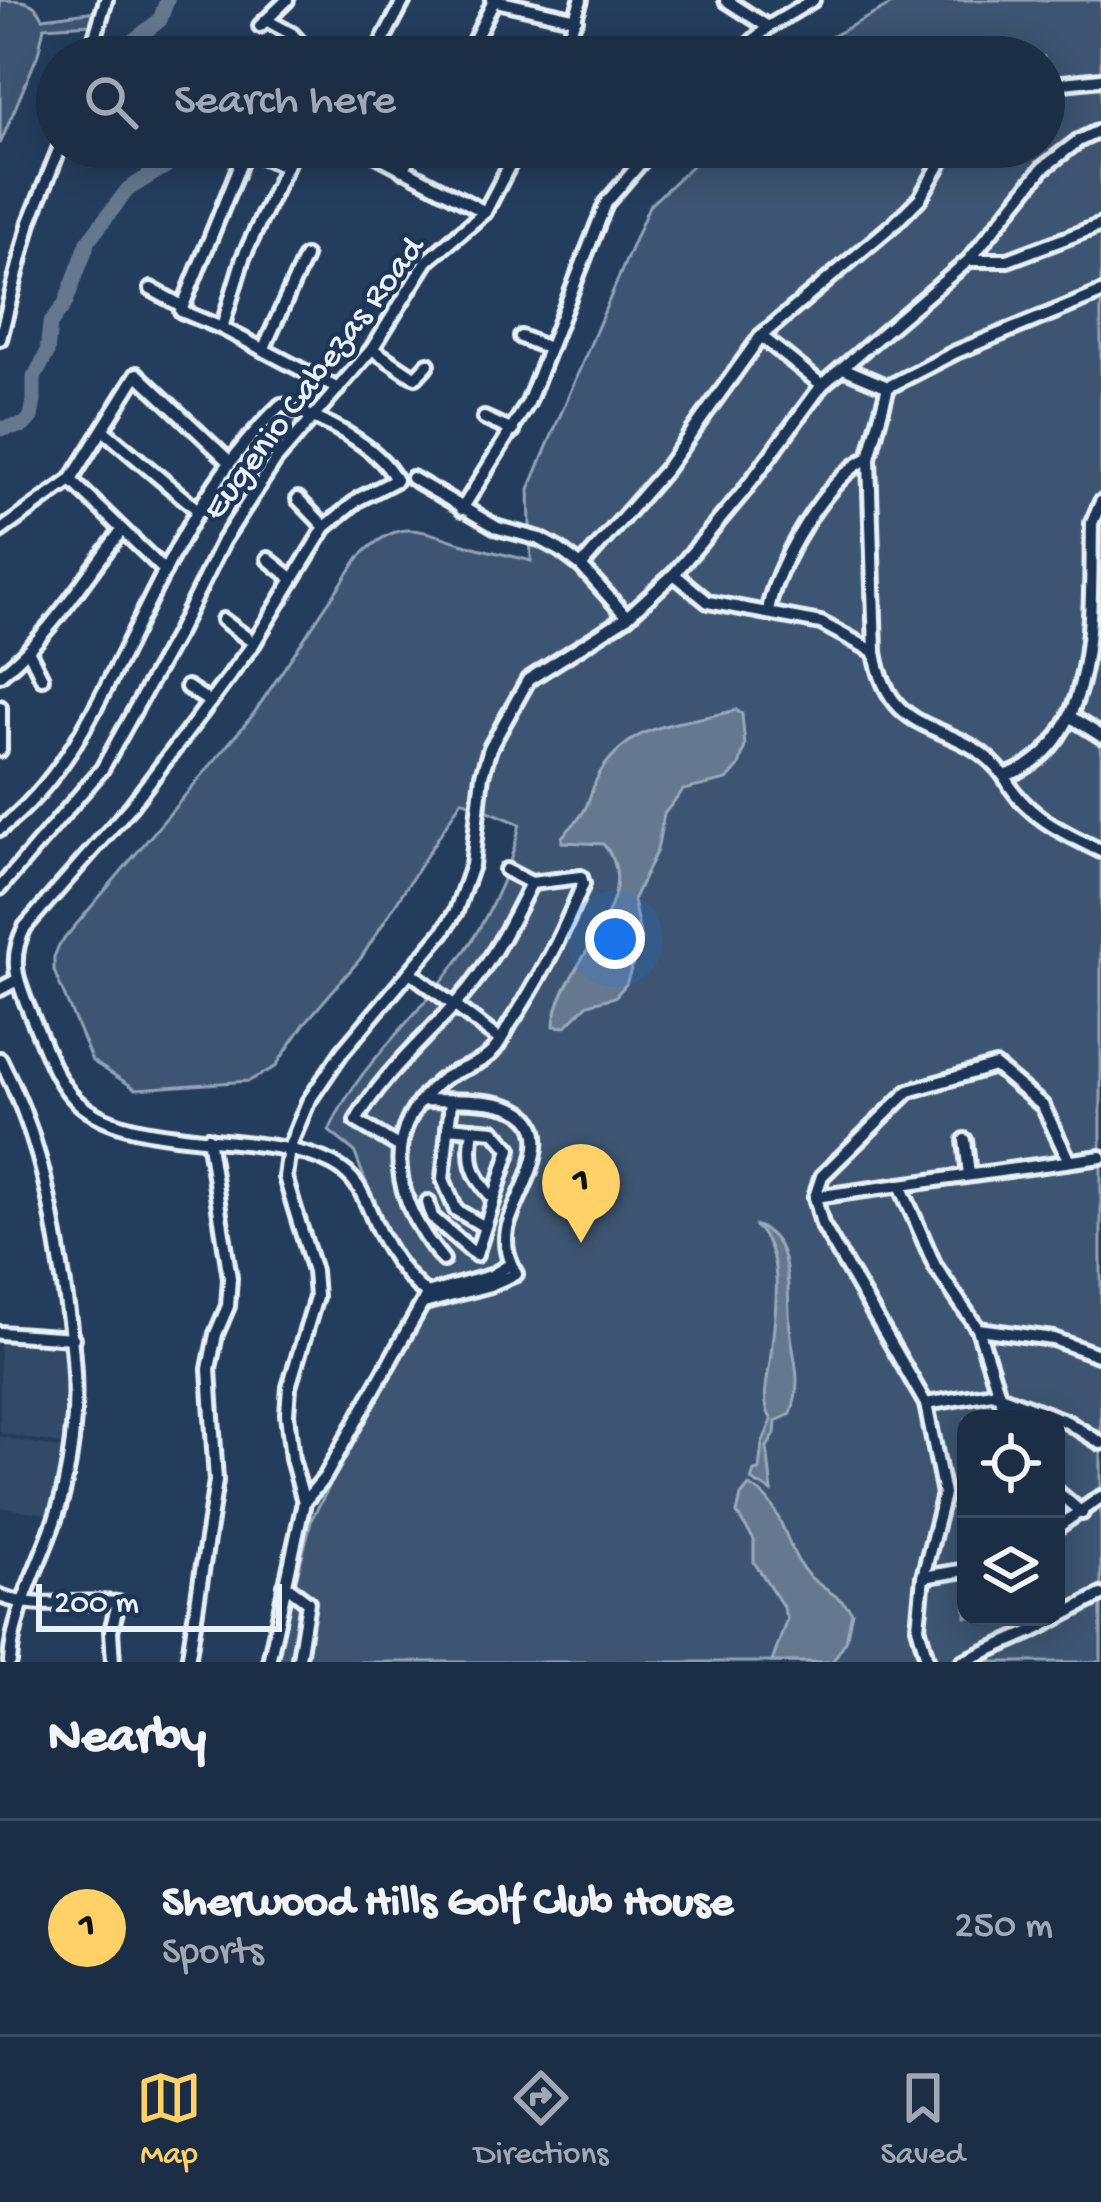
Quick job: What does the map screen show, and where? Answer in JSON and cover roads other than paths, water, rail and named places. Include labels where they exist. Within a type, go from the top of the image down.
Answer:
[{"type":"street","points":[[95,36],[106,0]]},
{"type":"street","points":[[287,0],[263,23],[294,36]]},
{"type":"street","points":[[385,36],[404,0]]},
{"type":"street","points":[[476,36],[493,0],[576,19]]},
{"type":"street","points":[[727,0],[768,27]]},
{"type":"street","points":[[758,36],[813,0]]},
{"type":"street","points":[[570,36],[580,1]]},
{"type":"street","points":[[1065,83],[1101,79]]},
{"type":"street","points":[[1065,151],[1101,130]]},
{"type":"street","points":[[0,336],[30,222],[52,168]]},
{"type":"street","points":[[238,168],[182,306],[183,314],[222,328],[338,389]]},
{"type":"street","points":[[222,328],[243,258],[285,168]]},
{"type":"street","points":[[398,168],[485,212]]},
{"type":"street","name":"Eugenio Cabezas Road","points":[[0,888],[102,769],[223,541],[275,461],[372,350],[427,261],[485,212],[508,168]]},
{"type":"street","points":[[462,509],[513,431],[606,203],[636,168]]},
{"type":"street","points":[[581,566],[665,470],[760,336],[920,198],[938,168]]},
{"type":"street","points":[[269,1662],[304,1502],[292,1459],[289,1388],[316,1297],[314,1271],[285,1178],[289,1148],[308,1102],[342,1052],[456,911],[472,866],[482,775],[490,748],[528,680],[627,617],[674,574],[744,491],[822,385],[969,260],[1043,168]]},
{"type":"street","points":[[969,260],[1008,260],[1101,225]]},
{"type":"street","points":[[263,350],[305,257]]},
{"type":"street","points":[[151,289],[182,306]]},
{"type":"street","points":[[1100,848],[1049,826],[1012,794],[1004,776],[987,758],[907,716],[889,700],[879,680],[875,652],[868,458],[888,387],[956,352],[1101,293]]},
{"type":"street","points":[[760,336],[822,385]]},
{"type":"street","points":[[520,337],[548,348]]},
{"type":"street","points":[[372,350],[416,377],[428,364]]},
{"type":"street","points":[[843,368],[888,387]]},
{"type":"street","points":[[0,531],[71,480],[136,374],[230,462]]},
{"type":"street","points":[[0,829],[43,790],[81,738],[165,571],[249,435],[281,405],[313,416],[382,458],[397,478],[359,499],[325,527],[254,643],[96,849],[25,927],[13,959],[53,1067],[73,1099],[128,1129],[289,1148],[332,1164],[358,1181],[381,1236],[426,1298]]},
{"type":"street","points":[[484,418],[513,431]]},
{"type":"street","points":[[103,430],[199,512]]},
{"type":"street","points":[[769,612],[771,592],[820,504],[852,464],[868,458]]},
{"type":"street","points":[[412,478],[497,528],[540,539],[581,566],[627,617]]},
{"type":"street","points":[[71,480],[165,571]]},
{"type":"street","points":[[298,500],[325,527]]},
{"type":"street","points":[[1004,776],[1042,757],[1074,719],[1094,664],[1092,523],[1101,502]]},
{"type":"street","points":[[0,675],[29,652],[69,607],[122,530]]},
{"type":"street","points":[[268,559],[293,578]]},
{"type":"street","points":[[674,574],[708,602],[820,623],[875,652]]},
{"type":"street","points":[[223,620],[254,643]]},
{"type":"street","points":[[29,652],[42,678]]},
{"type":"street","points":[[188,687],[210,702]]},
{"type":"street","points":[[0,707],[0,750]]},
{"type":"street","points":[[1074,719],[1101,736]]},
{"type":"street","points":[[442,1260],[410,1212],[404,1193],[400,1147],[406,1121],[422,1100],[458,1069],[488,1056],[500,1040],[529,996],[583,884],[581,878],[531,883],[506,870]]},
{"type":"street","points":[[400,1147],[356,1121],[386,1078],[454,1006],[496,951],[531,883]]},
{"type":"street","points":[[410,972],[500,1040]]},
{"type":"street","points":[[0,989],[17,980]]},
{"type":"street","points":[[0,1059],[26,1109],[40,1154],[73,1338],[77,1403],[64,1488],[32,1570],[10,1662]]},
{"type":"street","points":[[928,1662],[918,1627],[923,1577],[944,1494],[926,1404],[822,1224],[814,1197],[822,1176],[909,1091],[995,1066],[1043,1106],[1069,1161]]},
{"type":"street","points":[[304,1502],[326,1477],[426,1298],[513,1269],[506,1256],[507,1227],[531,1176],[537,1142],[526,1119],[502,1104],[422,1100]]},
{"type":"street","points":[[451,1102],[443,1179],[456,1210],[482,1226]]},
{"type":"street","points":[[428,1202],[432,1217],[476,1256],[510,1149],[494,1131],[448,1127]]},
{"type":"street","points":[[473,1130],[472,1176],[492,1197]]},
{"type":"street","points":[[188,1662],[217,1481],[209,1369],[228,1306],[230,1278],[208,1138]]},
{"type":"street","points":[[965,1139],[969,1175]]},
{"type":"street","points":[[814,1197],[1101,1157]]},
{"type":"street","points":[[497,1180],[521,1198]]},
{"type":"street","points":[[900,1185],[935,1266],[978,1329],[1005,1410]]},
{"type":"street","points":[[978,1329],[1053,1340],[1101,1356]]},
{"type":"street","points":[[0,1333],[73,1338]]},
{"type":"street","points":[[926,1404],[966,1395],[1003,1397],[1067,1422],[1101,1443]]},
{"type":"street","points":[[1065,1523],[1101,1497]]},
{"type":"street","points":[[1065,1499],[1082,1513]]},
{"type":"street","points":[[923,1577],[957,1571]]},
{"type":"street","points":[[285,1586],[308,1602],[299,1658]]},
{"type":"street","points":[[962,1662],[1101,1594]]},
{"type":"street","points":[[0,1596],[23,1606],[84,1600],[118,1603],[111,1631],[113,1662]]},
{"type":"waterway","points":[[139,36],[160,20],[167,0]]},
{"type":"waterway","points":[[0,429],[24,425],[31,417],[34,378],[47,353],[50,324],[65,304],[89,240],[128,189],[163,168]]},
{"type":"place","name":"Sherwood Hills Golf Club House","points":[[581,1243]]}]
